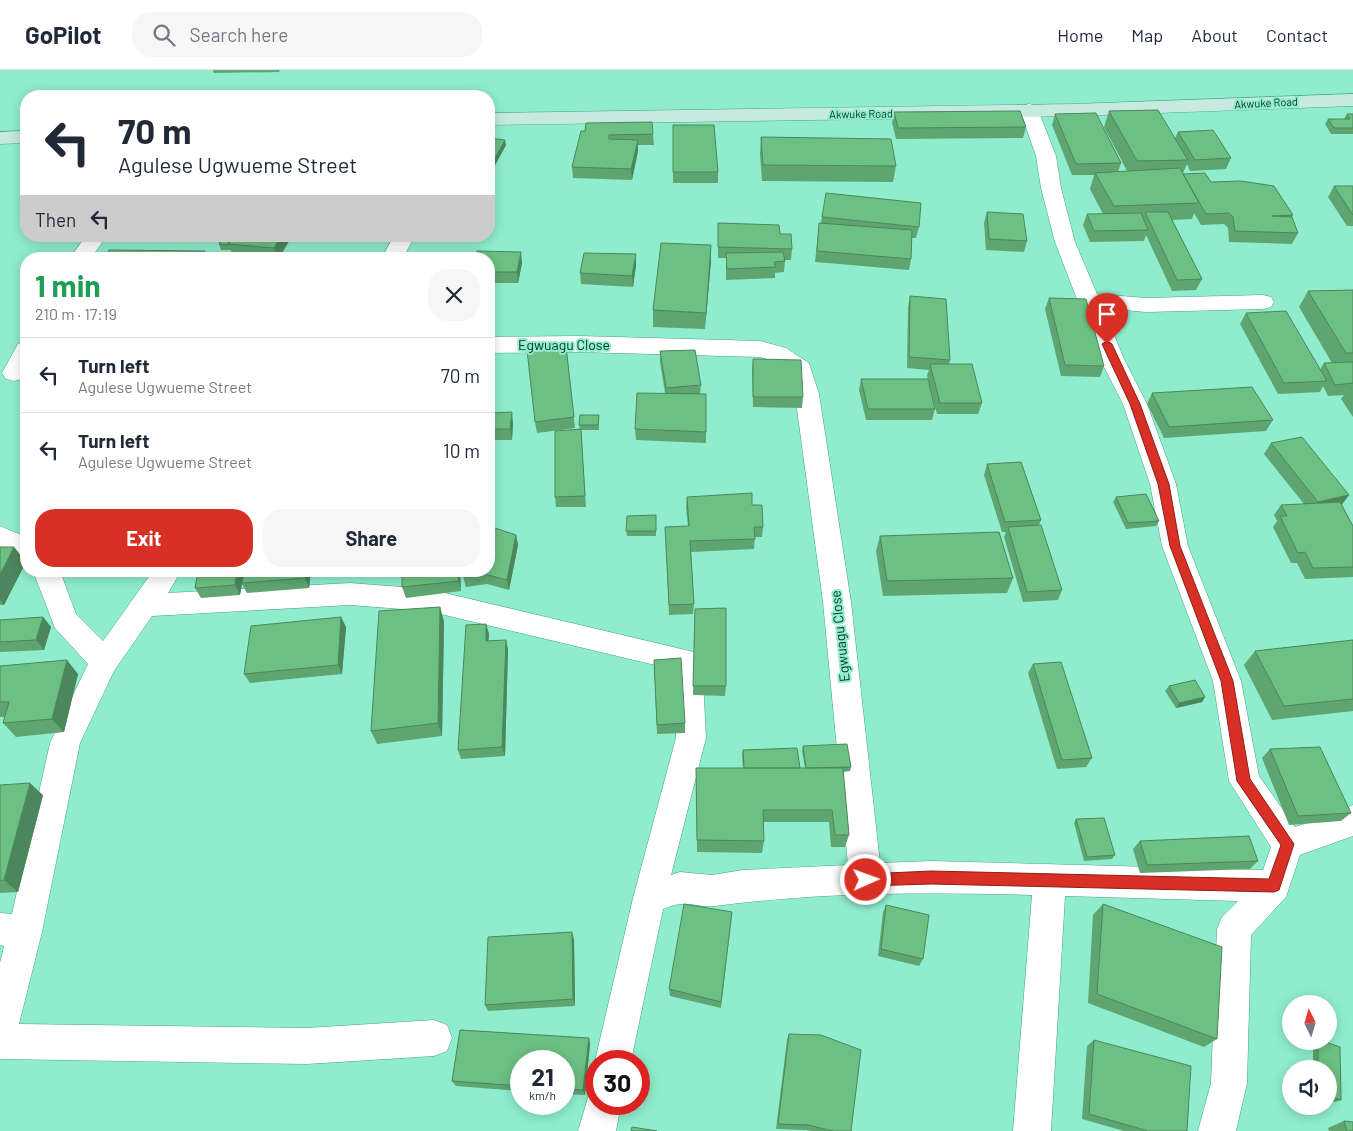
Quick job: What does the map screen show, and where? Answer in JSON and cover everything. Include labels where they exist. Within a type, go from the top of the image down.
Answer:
[{"type":"main road","name":"Akwuke Road","points":[[495,120],[1206,106],[1353,100]]},
{"type":"main road","points":[[0,138],[20,138]]},
{"type":"street","points":[[1028,110],[1046,156],[1051,188],[1065,242],[1102,330],[1112,359],[1135,404],[1163,484],[1175,546],[1227,681],[1244,781],[1288,844]]},
{"type":"street","points":[[85,252],[93,242]]},
{"type":"street","points":[[1088,300],[1146,304],[1263,302]]},
{"type":"street","name":"Egwuagu Close","points":[[495,345],[603,344],[760,349],[778,354],[801,369],[807,394],[838,602],[866,880]]},
{"type":"street","points":[[14,373],[20,361]]},
{"type":"street","points":[[0,536],[20,546]]},
{"type":"street","points":[[48,577],[65,620],[104,662]]},
{"type":"street","points":[[0,1028],[13,931],[65,743],[79,710],[104,662],[164,577]]},
{"type":"street","points":[[144,605],[350,594],[428,600],[684,660],[689,678],[691,738],[649,898],[615,1050]]},
{"type":"street","points":[[1288,844],[1330,831],[1353,820]]},
{"type":"street","points":[[1217,1131],[1229,1083],[1234,929],[1274,886],[1288,844]]},
{"type":"street","points":[[649,898],[680,888],[712,891],[743,886],[931,878],[1274,886]]},
{"type":"street","points":[[1032,1131],[1050,880]]},
{"type":"street","points":[[0,1040],[307,1046],[434,1038]]},
{"type":"street","points":[[598,1131],[602,1115]]},
{"type":"building","points":[[1158,110],[1188,160],[1137,161],[1109,111]]},
{"type":"building","points":[[1020,111],[1026,127],[898,128],[894,112]]},
{"type":"building","points":[[1096,113],[1121,163],[1076,164],[1055,114]]},
{"type":"building","points":[[1347,114],[1353,114],[1353,128],[1334,128],[1328,119],[1350,119]]},
{"type":"building","points":[[652,122],[653,134],[609,135],[609,139],[638,140],[631,169],[572,167],[581,131],[585,131],[586,123]]},
{"type":"building","points":[[673,125],[714,125],[718,172],[673,172]]},
{"type":"building","points":[[1213,130],[1231,158],[1195,160],[1178,132]]},
{"type":"building","points":[[761,137],[891,139],[896,166],[763,165]]},
{"type":"building","points":[[495,139],[505,140],[495,158]]},
{"type":"building","points":[[1180,168],[1199,203],[1114,206],[1095,173]]},
{"type":"building","points":[[1205,173],[1211,182],[1241,181],[1274,186],[1293,215],[1272,216],[1292,217],[1298,233],[1235,231],[1233,217],[1229,213],[1206,214],[1183,174]]},
{"type":"building","points":[[1334,186],[1353,186],[1353,215]]},
{"type":"building","points":[[826,193],[921,203],[919,227],[822,217]]},
{"type":"building","points":[[987,212],[1023,214],[1027,241],[989,239]]},
{"type":"building","points":[[1145,212],[1168,212],[1202,279],[1177,280]]},
{"type":"building","points":[[1141,213],[1148,230],[1094,231],[1087,214]]},
{"type":"building","points":[[718,223],[779,225],[780,234],[791,234],[792,249],[718,247]]},
{"type":"building","points":[[819,223],[912,230],[911,259],[817,251]]},
{"type":"building","points":[[220,242],[230,242],[228,245],[219,244]]},
{"type":"building","points":[[229,242],[278,242],[274,248],[228,244]]},
{"type":"building","points":[[661,243],[711,245],[706,313],[653,310]]},
{"type":"building","points":[[109,250],[205,251],[205,252],[108,252]]},
{"type":"building","points":[[477,251],[521,252],[517,272],[495,272],[495,252]]},
{"type":"building","points":[[783,252],[785,261],[774,262],[776,267],[727,269],[726,253]]},
{"type":"building","points":[[584,253],[636,254],[632,276],[580,273]]},
{"type":"building","points":[[1353,290],[1353,353],[1346,353],[1308,291]]},
{"type":"building","points":[[910,296],[946,299],[950,360],[909,357]]},
{"type":"building","points":[[1049,298],[1086,299],[1104,366],[1065,365]]},
{"type":"building","points":[[1286,311],[1327,381],[1284,383],[1246,313]]},
{"type":"building","points":[[566,346],[574,417],[535,422],[527,350]]},
{"type":"building","points":[[695,350],[701,385],[666,388],[660,351]]},
{"type":"building","points":[[753,359],[801,360],[803,397],[753,397]]},
{"type":"building","points":[[1353,362],[1353,383],[1335,385],[1324,363]]},
{"type":"building","points":[[930,364],[972,364],[982,403],[940,403]]},
{"type":"building","points":[[861,379],[928,379],[935,409],[868,409]]},
{"type":"building","points":[[1252,387],[1273,420],[1169,427],[1152,393]]},
{"type":"building","points":[[637,393],[706,394],[706,432],[635,429]]},
{"type":"building","points":[[512,412],[510,429],[495,429],[495,413]]},
{"type":"building","points":[[580,415],[599,415],[598,425],[579,425]]},
{"type":"building","points":[[581,429],[585,496],[555,497],[555,431]]},
{"type":"building","points":[[1302,437],[1349,495],[1318,502],[1271,443]]},
{"type":"building","points":[[1021,462],[1041,520],[1005,522],[987,464]]},
{"type":"building","points":[[752,493],[752,505],[762,505],[763,527],[754,527],[755,539],[690,541],[694,604],[669,605],[665,527],[689,526],[687,497]]},
{"type":"building","points":[[1146,494],[1159,521],[1128,523],[1116,497]]},
{"type":"building","points":[[1340,502],[1353,526],[1353,567],[1313,568],[1305,552],[1298,553],[1280,516],[1287,516],[1281,505]]},
{"type":"building","points":[[656,515],[656,531],[626,531],[627,516]]},
{"type":"building","points":[[1041,525],[1062,590],[1027,592],[1008,527]]},
{"type":"building","points":[[495,528],[516,535],[507,580],[495,577]]},
{"type":"building","points":[[999,532],[1013,578],[887,581],[880,536]]},
{"type":"building","points":[[0,547],[14,547],[0,575]]},
{"type":"building","points":[[197,577],[236,577],[235,585],[195,588]]},
{"type":"building","points":[[243,577],[305,577],[305,578],[242,583]]},
{"type":"building","points":[[402,577],[459,577],[459,581],[402,587]]},
{"type":"building","points":[[440,607],[438,723],[371,731],[379,611]]},
{"type":"building","points":[[726,608],[726,686],[693,686],[695,609]]},
{"type":"building","points":[[43,617],[36,640],[0,642],[0,620]]},
{"type":"building","points":[[341,617],[338,665],[244,674],[251,626]]},
{"type":"building","points":[[486,624],[486,641],[506,640],[502,747],[458,750],[466,625]]},
{"type":"building","points":[[1353,640],[1353,699],[1284,706],[1255,651]]},
{"type":"building","points":[[681,658],[685,723],[657,725],[654,660]]},
{"type":"building","points":[[67,660],[52,719],[3,723],[9,702],[0,702],[0,666]]},
{"type":"building","points":[[1061,662],[1092,758],[1062,760],[1033,664]]},
{"type":"building","points":[[1195,680],[1205,697],[1179,703],[1169,686]]},
{"type":"building","points":[[847,744],[851,767],[806,768],[803,746]]},
{"type":"building","points":[[1320,747],[1351,813],[1298,816],[1270,749]]},
{"type":"building","points":[[797,748],[800,768],[744,768],[743,750]]},
{"type":"building","points":[[696,768],[843,768],[849,835],[835,835],[832,810],[763,810],[764,841],[697,840]]},
{"type":"building","points":[[30,783],[4,880],[0,881],[0,785]]},
{"type":"building","points":[[1104,818],[1115,855],[1087,857],[1076,819]]},
{"type":"building","points":[[1249,836],[1258,861],[1147,865],[1140,841]]},
{"type":"building","points":[[684,904],[732,912],[721,1002],[669,989]]},
{"type":"building","points":[[1103,904],[1222,947],[1217,1039],[1097,994]]},
{"type":"building","points":[[886,905],[929,915],[923,959],[881,949]]},
{"type":"building","points":[[572,932],[573,999],[485,1005],[488,937]]},
{"type":"building","points":[[460,1030],[589,1038],[588,1050],[585,1050],[583,1090],[575,1090],[575,1050],[510,1050],[510,1085],[452,1081]]},
{"type":"building","points":[[789,1034],[821,1035],[861,1050],[851,1131],[833,1131],[808,1125],[778,1124]]},
{"type":"building","points":[[1094,1040],[1191,1066],[1187,1131],[1148,1131],[1089,1114]]},
{"type":"building","points":[[1338,1046],[1340,1047],[1341,1100],[1337,1099],[1337,1060],[1318,1060],[1318,1050],[1338,1050]]},
{"type":"building","points":[[1344,1121],[1353,1122],[1353,1131],[1347,1131]]},
{"type":"building","points":[[632,1127],[657,1131],[631,1131]]},
{"type":"route","points":[[866,880],[931,878],[1274,886],[1288,844],[1244,781],[1227,681],[1175,546],[1163,484],[1135,404],[1112,359],[1107,344]]}]
